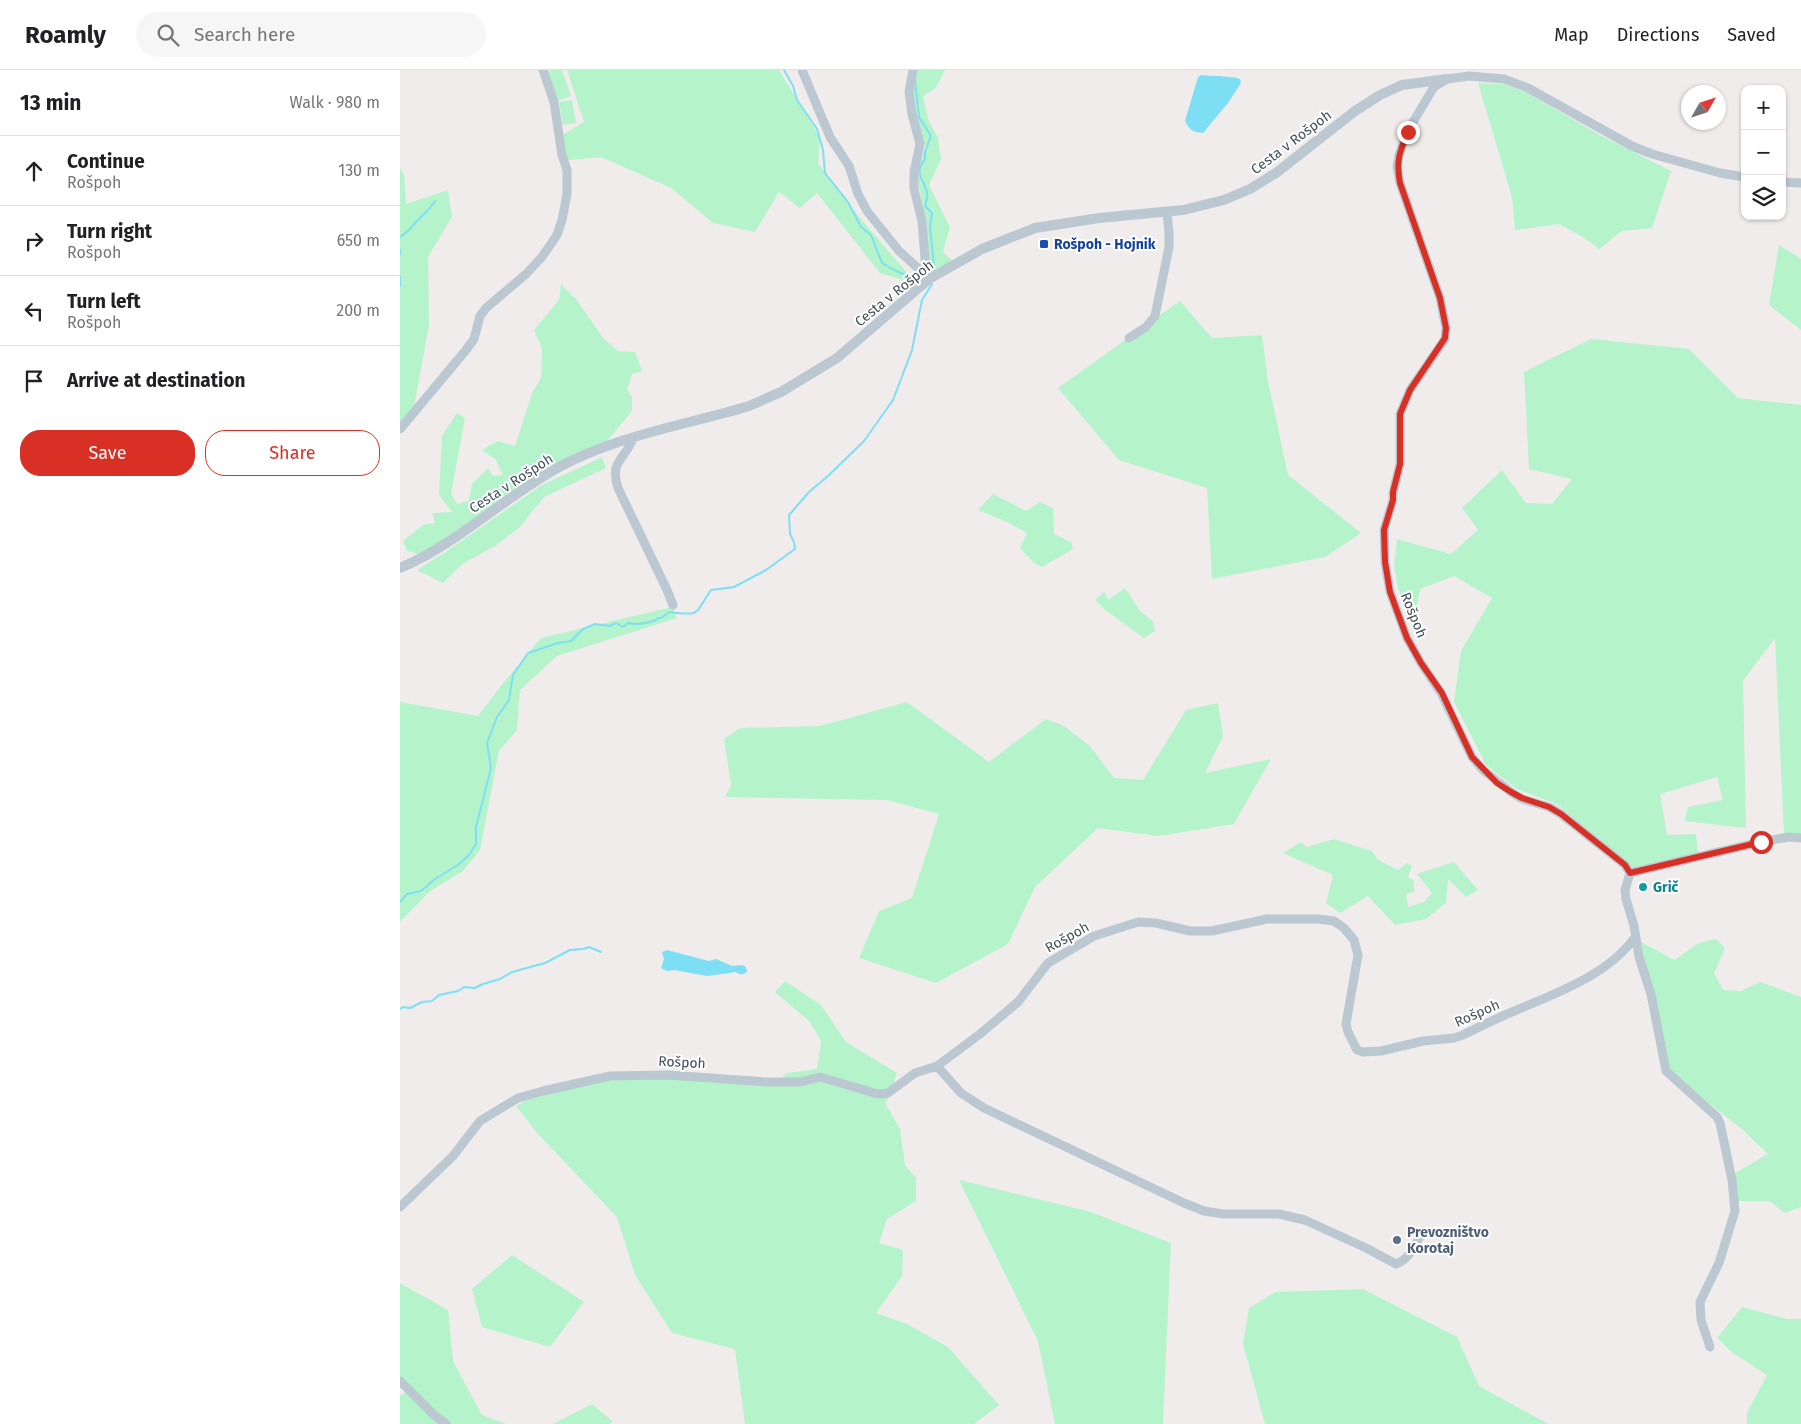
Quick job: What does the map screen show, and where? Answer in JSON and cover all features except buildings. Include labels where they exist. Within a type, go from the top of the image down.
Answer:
[{"type":"street","points":[[400,429],[466,350],[474,338],[480,316],[486,308],[526,274],[542,257],[557,234],[565,206],[567,170],[562,155],[554,102],[543,70]]},
{"type":"street","points":[[802,70],[830,138],[849,166],[858,194],[867,211],[899,252],[921,272],[928,275],[922,221],[914,189],[914,172],[920,144],[912,114],[909,92],[913,70]]},
{"type":"street","points":[[1448,74],[1504,79],[1528,88],[1632,146],[1652,154],[1720,173],[1741,176]]},
{"type":"street","name":"Cesta v Rošpoh","points":[[400,568],[436,549],[532,482],[605,446],[720,415],[749,406],[781,392],[837,358],[928,275],[982,249],[1035,228],[1099,218],[1183,210],[1216,202],[1250,189],[1276,173],[1354,111],[1380,95],[1402,85],[1448,74]]},
{"type":"street","name":"Rošpoh","points":[[1448,74],[1434,87],[1408,132],[1398,155],[1397,167],[1400,183],[1440,298],[1446,328],[1445,338],[1410,390],[1400,414],[1400,464],[1393,492],[1393,500],[1384,530],[1385,562],[1390,592],[1407,638],[1421,663],[1442,693],[1472,757],[1497,783],[1511,792],[1522,798],[1549,807],[1561,814],[1625,865],[1630,873]]},
{"type":"street","points":[[1786,182],[1801,183]]},
{"type":"street","points":[[1130,338],[1146,327],[1155,316],[1168,247],[1167,211]]},
{"type":"street","points":[[632,438],[630,446],[618,461],[614,477],[673,605]]},
{"type":"street","points":[[1710,1347],[1701,1320],[1700,1302],[1720,1263],[1735,1211],[1727,1153],[1717,1117],[1666,1071],[1651,994],[1635,937],[1625,890],[1630,873],[1761,842],[1788,837],[1801,838]]},
{"type":"street","name":"Rošpoh","points":[[400,1207],[453,1156],[480,1121],[518,1098],[543,1091],[610,1076],[668,1074],[767,1082],[800,1082],[820,1077],[878,1094],[888,1093],[915,1073],[937,1066],[1008,1012],[1027,992],[1048,963],[1094,936],[1138,922],[1156,923],[1190,931],[1212,931],[1267,919],[1318,919],[1334,921],[1344,928],[1354,940],[1358,955],[1346,1024],[1352,1042],[1357,1050],[1362,1052],[1381,1051],[1423,1041],[1454,1038],[1463,1035],[1549,997],[1592,974],[1626,949],[1635,937]]},
{"type":"street","points":[[937,1066],[961,1093],[984,1108],[1204,1211],[1223,1214],[1279,1214],[1291,1216],[1305,1220],[1396,1264],[1403,1261],[1408,1255],[1424,1230]]},
{"type":"street","points":[[400,1381],[435,1416],[446,1424]]},
{"type":"green space","points":[[562,70],[571,96],[557,101],[547,72]]},
{"type":"green space","points":[[567,70],[779,70],[820,138],[818,163],[860,218],[917,284],[880,273],[817,193],[800,208],[779,192],[755,232],[713,223],[671,188],[601,157],[560,161],[556,139],[584,122]]},
{"type":"green space","points":[[908,70],[945,70],[936,88],[923,96],[929,122],[938,137],[941,159],[929,185],[950,227],[943,252],[953,261],[931,274],[925,216],[917,177],[925,146],[916,117],[911,89],[914,81]]},
{"type":"green space","points":[[1478,83],[1503,84],[1527,93],[1600,135],[1671,171],[1652,228],[1622,231],[1599,249],[1583,237],[1559,224],[1515,230],[1512,197]]},
{"type":"green space","points":[[572,100],[576,123],[563,125],[559,102]]},
{"type":"green space","points":[[400,168],[404,174],[406,204],[448,190],[452,217],[428,257],[429,325],[413,412],[400,424]]},
{"type":"green space","points":[[1779,245],[1801,259],[1801,330],[1769,305]]},
{"type":"green space","points":[[561,284],[576,299],[603,338],[618,351],[635,352],[642,371],[632,374],[627,390],[632,397],[632,411],[608,440],[419,554],[407,551],[403,541],[423,525],[435,523],[432,513],[452,512],[439,495],[442,436],[457,413],[465,418],[451,493],[457,504],[469,501],[472,484],[488,468],[493,476],[503,475],[496,460],[482,450],[498,441],[515,446],[532,393],[541,378],[542,349],[534,330],[559,300]]},
{"type":"green space","points":[[1180,301],[1212,338],[1262,335],[1268,381],[1288,475],[1361,533],[1325,557],[1212,579],[1207,488],[1119,460],[1058,388]]},
{"type":"green space","points":[[1591,339],[1689,349],[1738,398],[1801,405],[1801,835],[1784,834],[1775,638],[1743,681],[1746,828],[1685,821],[1688,807],[1723,800],[1717,777],[1660,794],[1667,835],[1696,834],[1698,854],[1633,868],[1557,804],[1517,789],[1486,765],[1454,702],[1461,651],[1492,598],[1454,576],[1420,589],[1413,631],[1398,588],[1394,566],[1397,539],[1451,554],[1478,530],[1462,508],[1502,470],[1526,503],[1552,504],[1572,479],[1529,469],[1524,372]]},
{"type":"green space","points":[[602,457],[606,468],[544,497],[519,528],[495,546],[462,564],[443,583],[417,570],[542,485]]},
{"type":"green space","points":[[993,494],[1026,511],[1040,502],[1053,508],[1054,534],[1071,542],[1073,549],[1042,567],[1034,563],[1020,548],[1027,533],[978,510]]},
{"type":"green space","points":[[1125,588],[1140,611],[1153,621],[1155,631],[1144,638],[1104,609],[1096,600],[1104,591],[1108,600]]},
{"type":"green space","points":[[672,607],[677,618],[557,656],[520,690],[517,730],[499,751],[480,850],[463,871],[430,891],[400,922],[400,702],[478,716],[541,638]]},
{"type":"green space","points":[[907,702],[989,762],[1046,719],[1064,726],[1090,746],[1114,778],[1143,780],[1186,710],[1218,703],[1223,736],[1205,773],[1271,759],[1234,824],[1159,836],[1098,828],[1035,887],[1008,944],[936,983],[859,958],[879,911],[912,898],[939,814],[887,800],[725,797],[731,785],[724,739],[740,728],[820,726]]},
{"type":"green space","points":[[1334,839],[1372,851],[1378,860],[1398,870],[1407,863],[1412,866],[1408,877],[1414,881],[1414,892],[1406,894],[1408,907],[1424,902],[1432,893],[1417,874],[1454,862],[1478,890],[1466,897],[1448,879],[1446,903],[1426,919],[1395,925],[1368,896],[1340,913],[1326,903],[1333,875],[1283,853],[1301,842],[1307,847]]},
{"type":"green space","points":[[1716,939],[1725,948],[1714,973],[1723,990],[1741,991],[1760,982],[1801,997],[1801,1207],[1785,1213],[1769,1201],[1736,1201],[1732,1175],[1768,1154],[1742,1129],[1675,1077],[1665,1060],[1645,972],[1641,942],[1674,960],[1699,943]]},
{"type":"green space","points":[[785,981],[821,1005],[846,1042],[897,1073],[894,1081],[895,1089],[885,1103],[900,1129],[905,1165],[916,1178],[916,1201],[887,1219],[879,1243],[903,1250],[902,1276],[876,1313],[907,1324],[948,1347],[999,1405],[974,1424],[745,1424],[735,1349],[672,1333],[635,1275],[617,1217],[538,1134],[516,1106],[536,1095],[611,1079],[719,1079],[772,1086],[787,1073],[817,1069],[821,1041],[809,1021],[775,992]]},
{"type":"green space","points":[[959,1180],[1091,1212],[1171,1243],[1163,1424],[1055,1424],[1038,1341]]},
{"type":"green space","points":[[512,1255],[584,1302],[550,1347],[482,1327],[472,1289]]},
{"type":"green space","points":[[400,1283],[448,1310],[453,1361],[482,1415],[506,1424],[400,1424],[400,1396],[406,1392],[400,1379]]},
{"type":"green space","points":[[1363,1289],[1457,1337],[1479,1386],[1548,1424],[1265,1424],[1243,1344],[1249,1308],[1276,1292]]},
{"type":"green space","points":[[1742,1307],[1787,1319],[1801,1319],[1801,1424],[1747,1424],[1747,1413],[1767,1375],[1733,1353],[1717,1338]]},
{"type":"green space","points":[[592,1404],[612,1421],[611,1424],[553,1424]]},
{"type":"water","points":[[1201,75],[1237,78],[1240,79],[1241,83],[1228,103],[1203,133],[1192,130],[1185,121],[1198,77]]},
{"type":"water","points":[[667,950],[709,961],[716,959],[732,966],[742,965],[746,967],[747,972],[744,974],[736,972],[707,976],[674,970],[667,971],[661,968],[664,959],[662,952]]},
{"type":"waterway","points":[[784,70],[793,86],[797,100],[817,129],[823,150],[825,173],[848,202],[861,227],[871,235],[882,263],[915,279]]},
{"type":"waterway","points":[[915,81],[919,117],[931,136],[920,173],[927,195],[925,206],[932,213],[930,228],[934,266]]},
{"type":"waterway","points":[[400,237],[408,231],[435,201]]},
{"type":"waterway","points":[[400,277],[400,286]]},
{"type":"waterway","points":[[400,902],[407,894],[421,891],[435,879],[458,865],[469,855],[476,844],[476,827],[491,768],[487,743],[497,717],[509,700],[513,675],[528,653],[558,643],[571,641],[583,629],[595,624],[610,626],[616,623],[623,627],[628,623],[639,624],[653,621],[669,612],[687,614],[696,612],[711,590],[734,587],[766,570],[795,549],[790,534],[789,515],[809,492],[864,441],[893,400],[912,350],[922,300],[932,284]]},
{"type":"waterway","points":[[400,1009],[432,1001],[439,995],[458,991],[464,987],[475,988],[500,979],[512,972],[545,963],[570,950],[589,947],[601,952]]},
{"type":"place","name":"Rošpoh - Hojnik","points":[[1044,244]]},
{"type":"place","name":"Grič","points":[[1643,887]]},
{"type":"place","name":"Prevozništvo Korotaj","points":[[1397,1240]]},
{"type":"route","points":[[1408,132],[1398,155],[1397,167],[1400,183],[1440,298],[1446,328],[1445,338],[1410,390],[1400,414],[1400,464],[1393,492],[1393,500],[1384,530],[1385,562],[1390,592],[1407,638],[1421,663],[1442,693],[1472,757],[1483,770],[1497,783],[1511,792],[1522,798],[1549,807],[1561,814],[1625,865],[1630,873],[1761,842]]}]
